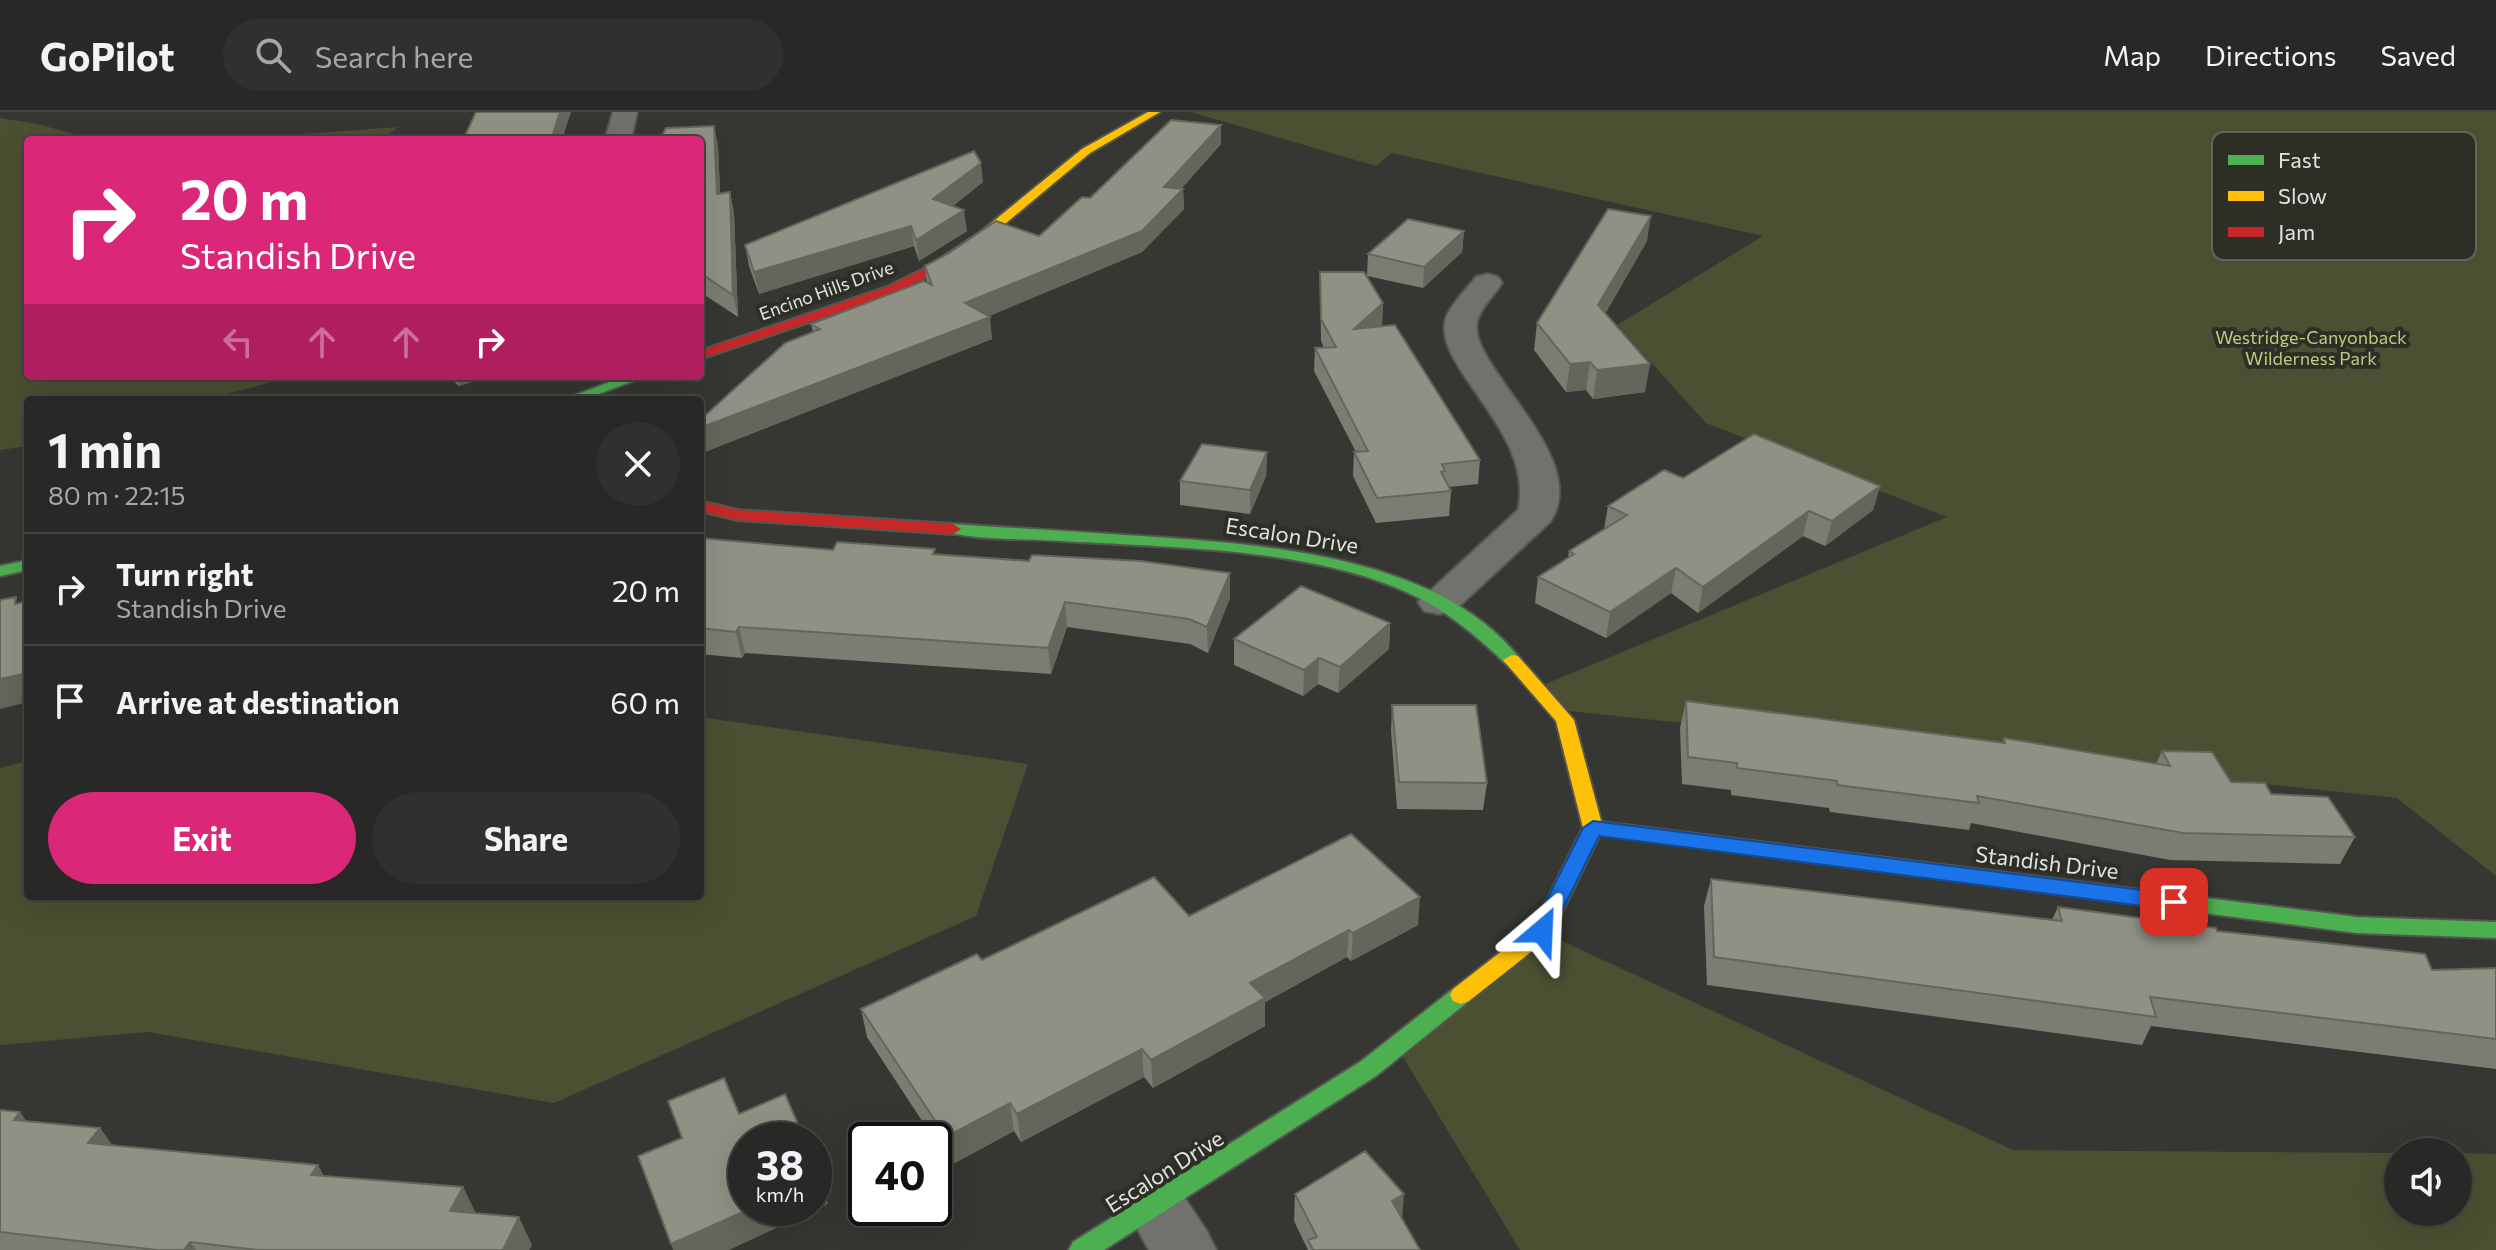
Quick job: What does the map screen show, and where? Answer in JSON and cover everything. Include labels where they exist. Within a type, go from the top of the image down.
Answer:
[{"type":"street","points":[[619,136],[625,112]]},
{"type":"street","name":"Encino Hills Drive","points":[[704,354],[891,290],[939,266],[983,236],[1086,151],[1155,112]]},
{"type":"street","points":[[1439,602],[1536,514],[1541,492],[1530,448],[1462,342],[1461,320],[1487,283]]},
{"type":"street","points":[[581,396],[627,380]]},
{"type":"street","name":"Escalon Drive","points":[[704,507],[738,515],[1260,549],[1361,570],[1439,602],[1489,634],[1565,720],[1593,828],[1542,931],[1170,1228],[1082,1250]]},
{"type":"street","points":[[0,571],[24,566]]},
{"type":"street","name":"Standish Drive","points":[[1593,828],[2357,925],[2496,930]]},
{"type":"green space","name":"Westridge-Canyonback Wilderness Park","points":[[1191,112],[2496,112],[2496,876],[2397,798],[1560,710],[1543,685],[1947,517],[1706,423],[1617,325],[1763,236],[1392,153],[1376,166]]},
{"type":"green space","points":[[0,118],[38,124],[81,136],[24,136],[24,380],[279,380],[220,396],[24,396],[24,447],[0,450]]},
{"type":"green space","points":[[398,127],[387,136],[278,136]]},
{"type":"green space","points":[[704,718],[1028,764],[976,916],[554,1103],[148,1032],[0,1045],[0,768],[24,762],[24,900],[704,900]]},
{"type":"green space","points":[[1551,936],[2013,1150],[2384,1153],[2384,1226],[2472,1226],[2472,1153],[2496,1154],[2496,1250],[1520,1250],[1400,1052]]},
{"type":"building","points":[[476,112],[560,112],[552,136],[465,136]]},
{"type":"building","points":[[1171,120],[1221,125],[1164,187],[1183,189],[1142,231],[965,303],[990,317],[704,426],[704,416],[785,343],[820,329],[811,324],[924,281],[932,285],[925,266],[996,221],[1039,236],[1082,197],[1090,198]]},
{"type":"building","points":[[714,126],[717,194],[730,192],[733,295],[704,276],[704,136],[662,136],[666,128]]},
{"type":"building","points":[[974,151],[981,163],[933,199],[964,210],[916,240],[911,226],[754,272],[745,245]]},
{"type":"building","points":[[1608,209],[1651,216],[1598,305],[1650,364],[1597,370],[1590,362],[1570,364],[1537,323]]},
{"type":"building","points":[[1408,219],[1464,231],[1424,267],[1368,254]]},
{"type":"building","points":[[1320,272],[1364,272],[1383,303],[1354,329],[1395,325],[1480,460],[1442,464],[1445,471],[1441,472],[1451,491],[1377,498],[1354,452],[1368,451],[1315,348],[1336,347],[1321,319]]},
{"type":"building","points":[[1754,434],[1880,486],[1832,521],[1809,511],[1703,587],[1676,568],[1610,612],[1538,577],[1574,554],[1569,551],[1627,515],[1608,506],[1664,470],[1683,478]]},
{"type":"building","points":[[1202,444],[1267,452],[1250,490],[1180,481]]},
{"type":"building","points":[[704,538],[833,550],[837,542],[935,549],[933,554],[1029,561],[1032,555],[1141,561],[1230,573],[1207,627],[1189,619],[1065,602],[1048,648],[739,627],[736,632],[704,628]]},
{"type":"building","points":[[1301,586],[1390,623],[1340,667],[1319,658],[1304,670],[1234,639]]},
{"type":"building","points":[[16,597],[15,604],[24,602],[24,674],[0,679],[0,600]]},
{"type":"building","points":[[1686,701],[2005,743],[2004,738],[2170,766],[2162,751],[2212,752],[2231,782],[2265,783],[2271,794],[2328,797],[2355,837],[2183,833],[1977,796],[1979,803],[1837,785],[1837,781],[1737,768],[1737,763],[1688,757]]},
{"type":"building","points":[[1392,705],[1476,705],[1487,783],[1399,782]]},
{"type":"building","points":[[1351,834],[1420,897],[1353,933],[1349,930],[1250,983],[1265,998],[1151,1060],[1142,1049],[1017,1114],[1010,1103],[952,1134],[952,1122],[936,1122],[861,1009],[977,954],[982,960],[1154,877],[1189,916]]},
{"type":"building","points":[[1711,879],[2062,921],[2058,907],[2216,928],[2217,931],[2425,954],[2432,970],[2496,968],[2496,1039],[2150,997],[2156,1017],[1714,957]]},
{"type":"building","points":[[724,1078],[739,1114],[785,1094],[797,1122],[728,1122],[728,1219],[671,1244],[638,1156],[682,1138],[668,1101]]},
{"type":"building","points":[[0,1110],[20,1112],[14,1120],[100,1128],[88,1143],[318,1165],[311,1175],[463,1187],[450,1211],[519,1217],[503,1250],[259,1250],[190,1242],[184,1250],[157,1250],[0,1232]]},
{"type":"building","points":[[1365,1151],[1404,1194],[1392,1201],[1420,1250],[1313,1250],[1308,1240],[1317,1237],[1295,1194]]},
{"type":"traffic: fast","points":[[581,396],[627,380]]},
{"type":"traffic: fast","points":[[953,529],[1240,549],[1340,565],[1388,579],[1434,599],[1475,626],[1512,660]]},
{"type":"traffic: fast","points":[[0,571],[24,566]]},
{"type":"traffic: fast","points":[[1593,828],[2357,925],[2496,930]]},
{"type":"traffic: fast","points":[[1082,1250],[1368,1069],[1461,995]]},
{"type":"traffic: slow","points":[[938,266],[983,236],[1086,151],[1155,112]]},
{"type":"traffic: slow","points":[[1461,995],[1542,931],[1593,828],[1565,720],[1512,660]]},
{"type":"traffic: jam","points":[[704,354],[891,290],[938,266]]},
{"type":"traffic: jam","points":[[704,507],[738,515],[953,529]]},
{"type":"route","points":[[1542,931],[1593,828],[2174,902]]}]
